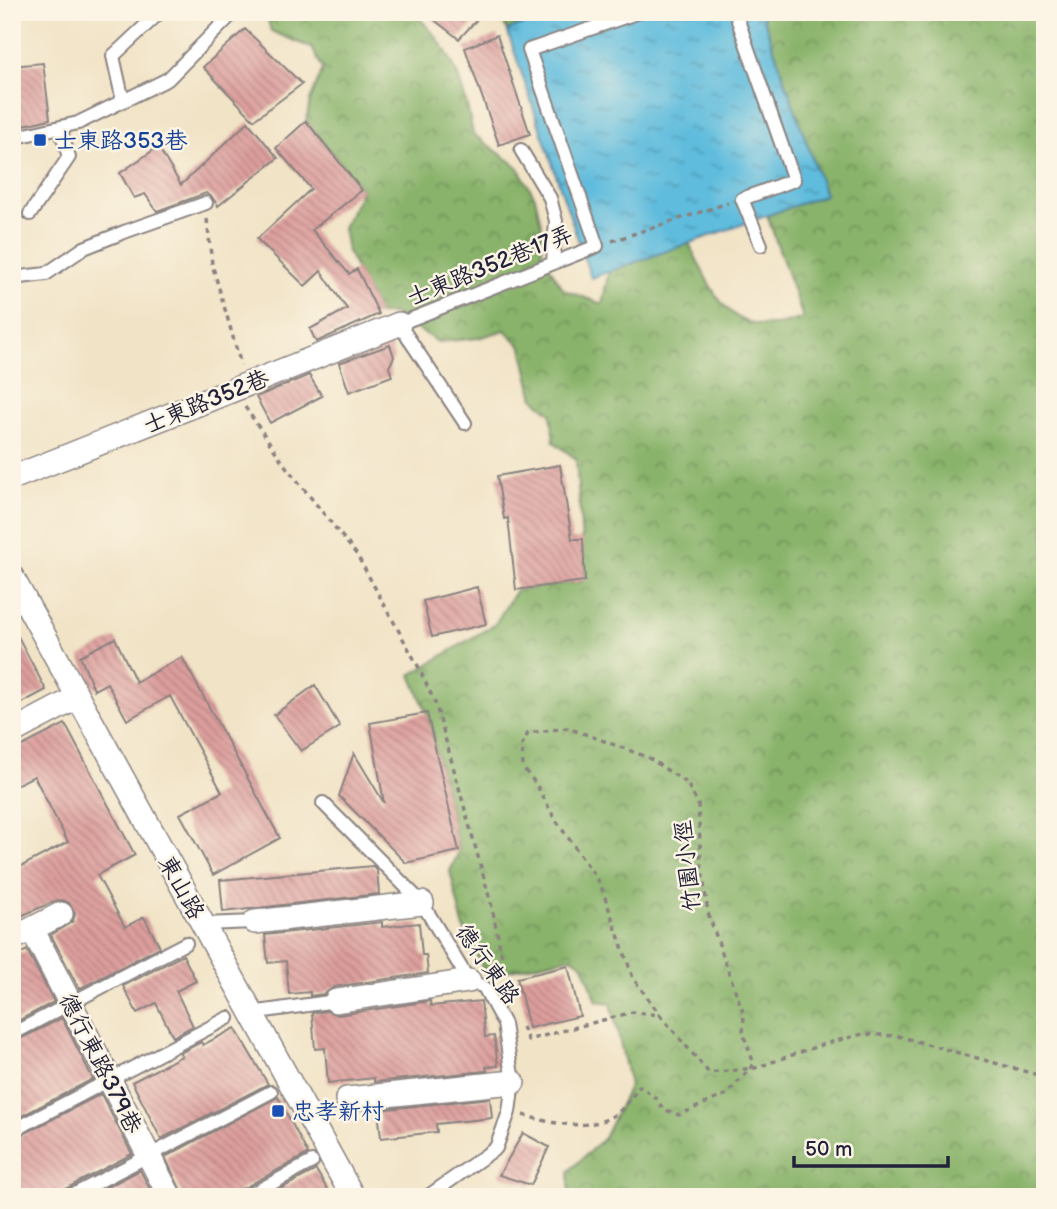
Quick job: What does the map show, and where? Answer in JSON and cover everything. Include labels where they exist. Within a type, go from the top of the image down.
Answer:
[{"type":"street","name":"士東路352巷","points":[[12,478],[399,324]]},
{"type":"street","name":"東山路","points":[[16,591],[78,697],[353,1197]]},
{"type":"street","points":[[12,732],[78,697]]},
{"type":"street","points":[[255,922],[422,903]]},
{"type":"street","name":"德行東路379巷","points":[[61,914],[22,934],[70,1004],[170,1197]]},
{"type":"street","points":[[336,1001],[469,981]]},
{"type":"street","points":[[348,1099],[513,1082]]},
{"type":"lane","points":[[123,101],[113,56],[160,12]]},
{"type":"lane","points":[[12,138],[78,123],[168,79],[234,12]]},
{"type":"lane","points":[[597,246],[529,50],[639,12]]},
{"type":"lane","points":[[735,12],[794,180],[742,199],[761,245]]},
{"type":"lane","points":[[30,214],[69,157],[60,128]]},
{"type":"lane","points":[[521,150],[550,198],[556,220],[553,263]]},
{"type":"lane","points":[[12,278],[46,274],[84,248],[206,203]]},
{"type":"lane","name":"士東路352巷17弄","points":[[399,324],[597,246]]},
{"type":"lane","points":[[399,324],[465,424]]},
{"type":"lane","name":"德行東路","points":[[323,803],[422,903],[469,981],[484,987],[504,1024],[513,1082],[509,1112],[496,1148],[427,1197]]},
{"type":"lane","points":[[203,924],[255,922]]},
{"type":"lane","points":[[12,1034],[186,943]]},
{"type":"lane","points":[[251,1013],[336,1001]]},
{"type":"lane","points":[[12,1131],[228,1018]]},
{"type":"lane","points":[[69,1197],[271,1092]]},
{"type":"lane","points":[[246,1197],[312,1162]]},
{"type":"path","points":[[597,246],[742,199]]},
{"type":"path","points":[[206,203],[212,264],[241,368],[244,406],[287,468],[357,555],[418,666],[436,705],[492,907],[510,1000]]},
{"type":"path","name":"竹園小徑","points":[[660,1015],[633,978],[600,883],[523,768],[522,745],[528,733],[567,729],[577,732],[648,757],[687,783],[698,804],[701,863],[708,913],[744,1015],[743,1033],[754,1064],[750,1068]]},
{"type":"path","points":[[519,1020],[528,1040],[633,1012],[660,1015],[709,1073],[750,1068],[863,1034],[898,1036],[1045,1077]]},
{"type":"path","points":[[509,1112],[555,1124],[591,1124],[621,1110],[639,1086],[656,1098],[663,1110],[679,1115],[727,1094],[750,1068]]},
{"type":"green space","points":[[266,12],[412,12],[437,39],[454,67],[465,98],[473,134],[517,166],[535,197],[543,232],[542,255],[564,290],[602,304],[609,271],[689,243],[718,298],[743,320],[759,325],[779,324],[803,318],[767,215],[825,195],[761,12],[1045,12],[1045,1197],[569,1197],[569,1171],[604,1138],[630,1085],[611,1003],[597,1001],[583,965],[572,957],[486,975],[464,929],[450,871],[459,851],[427,713],[411,675],[495,624],[516,590],[585,581],[576,459],[554,442],[551,413],[534,399],[522,347],[505,330],[478,338],[438,342],[393,314],[379,314],[347,251],[343,228],[362,190],[306,121],[310,101],[323,69],[312,48],[271,31]]},
{"type":"green space","points":[[499,12],[563,12],[507,30]]},
{"type":"water","points":[[563,12],[761,12],[825,195],[591,278],[507,30]]},
{"type":"building","points":[[424,12],[484,12],[459,39]]},
{"type":"building","points":[[245,29],[302,84],[254,120],[203,67]]},
{"type":"building","points":[[497,35],[530,134],[499,145],[465,48]]},
{"type":"building","points":[[43,63],[50,119],[12,128],[12,66]]},
{"type":"building","points":[[306,121],[362,190],[312,230],[349,274],[357,269],[379,314],[316,342],[310,329],[347,309],[321,271],[305,286],[257,239],[311,189],[276,148]]},
{"type":"building","points":[[248,122],[278,158],[218,206],[206,193],[157,211],[145,194],[134,198],[120,173],[158,147],[181,185]]},
{"type":"building","points":[[390,345],[394,357],[389,367],[392,376],[349,392],[339,363]]},
{"type":"building","points":[[309,375],[322,396],[270,423],[256,397]]},
{"type":"building","points":[[560,465],[572,539],[583,539],[585,581],[516,590],[508,518],[504,519],[497,476]]},
{"type":"building","points":[[477,587],[486,624],[432,637],[423,601]]},
{"type":"building","points":[[12,625],[46,690],[12,708]]},
{"type":"building","points":[[115,638],[136,682],[182,657],[280,838],[213,875],[180,814],[222,792],[170,696],[127,720],[107,683],[94,690],[80,656]]},
{"type":"building","points":[[315,685],[340,727],[301,751],[274,715]]},
{"type":"building","points":[[427,713],[459,851],[406,863],[339,796],[354,753],[384,803],[370,723]]},
{"type":"building","points":[[65,724],[135,855],[97,875],[125,927],[144,917],[160,947],[79,989],[51,935],[73,921],[75,914],[69,903],[55,901],[12,920],[12,871],[68,842],[34,776],[12,787],[12,751]]},
{"type":"building","points":[[373,866],[377,870],[379,894],[223,912],[220,880]]},
{"type":"building","points":[[382,922],[382,927],[419,923],[422,955],[426,955],[428,973],[334,987],[324,994],[310,996],[310,992],[289,994],[286,961],[268,963],[265,935]]},
{"type":"building","points":[[27,950],[54,1002],[12,1024],[12,958]]},
{"type":"building","points":[[183,955],[196,981],[176,991],[193,1026],[173,1037],[156,1003],[137,1013],[123,986]]},
{"type":"building","points":[[568,966],[580,1016],[529,1028],[517,978]]},
{"type":"building","points":[[430,1001],[431,1006],[481,1001],[485,1037],[494,1036],[498,1066],[486,1067],[487,1071],[374,1082],[374,1078],[328,1083],[325,1048],[315,1049],[312,1013],[327,1011],[338,1015]]},
{"type":"building","points":[[62,1018],[93,1079],[12,1121],[12,1043]]},
{"type":"building","points":[[235,1028],[268,1084],[161,1139],[132,1082],[182,1056],[180,1053],[201,1042],[203,1045]]},
{"type":"building","points":[[101,1094],[132,1154],[65,1189],[60,1197],[18,1197],[12,1186],[12,1140]]},
{"type":"building","points":[[278,1097],[308,1154],[242,1189],[237,1197],[184,1197],[165,1157]]},
{"type":"building","points":[[490,1098],[492,1118],[436,1124],[437,1132],[381,1138],[378,1110]]},
{"type":"building","points":[[523,1133],[549,1147],[531,1185],[499,1175]]},
{"type":"building","points":[[140,1170],[154,1197],[88,1197]]},
{"type":"building","points":[[316,1170],[332,1197],[265,1197]]},
{"type":"place","name":"士東路353巷","points":[[40,140]]},
{"type":"place","name":"忠孝新村","points":[[278,1111]]}]
